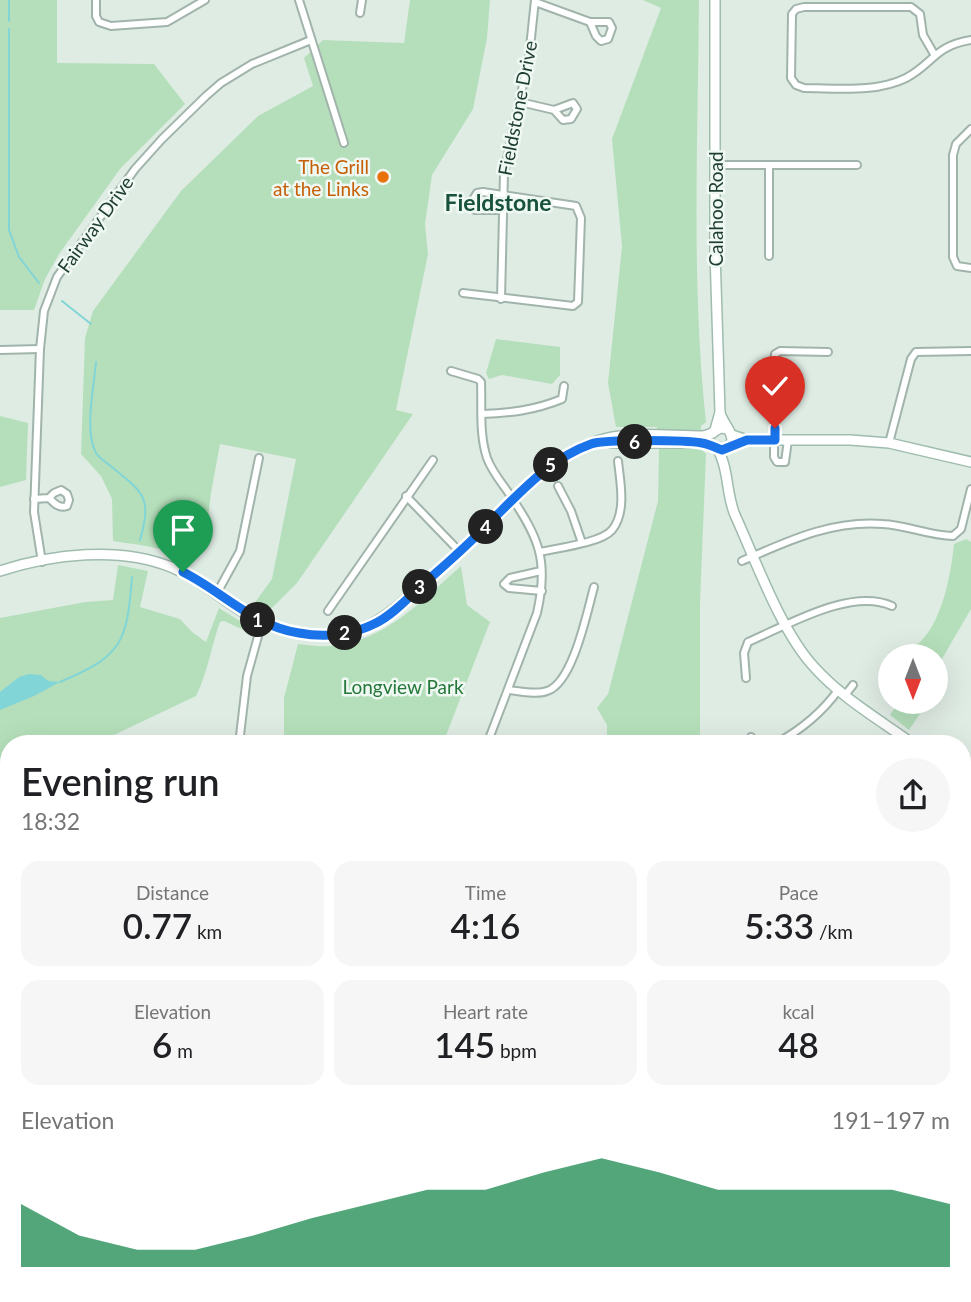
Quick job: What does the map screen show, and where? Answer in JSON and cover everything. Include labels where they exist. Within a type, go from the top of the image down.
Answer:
[{"type":"street","points":[[96,0],[96,16],[99,22],[111,26],[167,22],[205,0]]},
{"type":"street","points":[[299,0],[344,144]]},
{"type":"street","points":[[360,13],[362,0]]},
{"type":"street","points":[[535,1],[590,22]]},
{"type":"street","name":"Fieldstone Drive","points":[[501,299],[504,173],[530,57],[535,1]]},
{"type":"street","name":"Calahoo Road","points":[[714,431],[720,412],[715,2]]},
{"type":"street","points":[[934,54],[923,35],[920,14],[911,7],[804,7],[796,9],[792,14],[791,78],[800,87],[877,87],[892,84],[910,76],[934,54],[952,44],[971,40]]},
{"type":"street","name":"Fairway Drive","points":[[42,562],[34,499],[36,349],[44,311],[61,269],[148,154],[221,83],[252,64],[311,40]]},
{"type":"street","points":[[520,102],[554,110]]},
{"type":"street","points":[[971,130],[956,144],[952,161],[953,257],[957,266],[971,268]]},
{"type":"street","points":[[715,165],[857,165]]},
{"type":"street","points":[[769,165],[769,256]]},
{"type":"street","points":[[463,293],[573,306],[578,302],[581,218],[576,206],[483,192],[477,193],[472,201],[475,210],[502,209]]},
{"type":"street","points":[[0,350],[36,349]]},
{"type":"street","points":[[789,440],[787,458],[781,463],[774,457],[775,354],[780,351],[828,352]]},
{"type":"street","points":[[889,443],[911,359],[916,352],[971,351]]},
{"type":"street","points":[[451,371],[481,382],[483,442],[487,458],[529,523],[540,552],[542,591],[537,613],[490,735]]},
{"type":"street","points":[[482,414],[518,412],[545,406],[562,399],[564,386]]},
{"type":"street","name":"Calahoo Road","points":[[720,412],[730,439]]},
{"type":"street","points":[[0,571],[85,555],[131,556],[171,567],[194,578],[262,622],[297,633],[331,636],[377,622],[393,611],[460,552],[552,464],[595,442],[627,435],[703,436],[721,428],[730,439],[889,443],[971,462]]},
{"type":"street","points":[[714,431],[711,439],[723,461],[733,511],[786,626],[798,646],[814,667],[842,692],[901,735]]},
{"type":"street","points":[[595,442],[703,443],[722,450],[730,439]]},
{"type":"street","points":[[723,461],[730,439]]},
{"type":"street","points":[[218,593],[240,551],[259,458]]},
{"type":"street","points":[[328,611],[433,460]]},
{"type":"street","points":[[540,552],[582,543],[612,530],[619,513],[622,489],[618,461]]},
{"type":"street","points":[[558,486],[571,511],[582,543]]},
{"type":"street","points":[[742,561],[818,530],[862,523],[900,526],[953,536],[961,529],[971,489]]},
{"type":"street","points":[[406,496],[460,552]]},
{"type":"street","points":[[34,499],[49,498]]},
{"type":"street","points":[[541,571],[510,578],[503,584],[509,588],[542,591]]},
{"type":"street","points":[[508,690],[547,692],[560,682],[572,659],[594,587]]},
{"type":"street","points":[[746,678],[744,653],[748,642],[820,610],[882,601],[892,606]]},
{"type":"street","points":[[240,735],[247,676],[262,622]]},
{"type":"street","points":[[792,735],[853,685]]},
{"type":"green space","points":[[0,0],[57,0],[57,63],[154,64],[185,104],[120,169],[59,254],[45,279],[34,310],[0,310]]},
{"type":"green space","points":[[410,0],[490,0],[487,38],[473,109],[432,175],[425,224],[428,254],[396,410],[413,414],[297,583],[268,612],[253,605],[272,579],[296,459],[220,444],[206,536],[190,562],[163,550],[113,541],[112,499],[101,476],[81,454],[85,338],[93,311],[181,191],[258,116],[313,86],[304,58],[323,40],[404,43]]},
{"type":"green space","points":[[643,0],[699,0],[697,264],[706,422],[701,426],[701,449],[706,454],[700,604],[700,735],[607,735],[607,725],[597,708],[608,694],[658,501],[659,449],[657,427],[616,427],[608,383],[622,246],[612,139],[661,8]]},
{"type":"green space","points":[[496,339],[560,347],[560,375],[552,384],[502,375],[489,379],[486,373]]},
{"type":"green space","points":[[0,416],[28,423],[26,480],[0,487]]},
{"type":"green space","points":[[966,539],[971,542],[971,609],[948,648],[948,644],[917,644],[929,631],[941,608],[954,544]]},
{"type":"green space","points":[[118,565],[148,571],[140,607],[180,619],[206,642],[219,608],[248,626],[246,631],[224,621],[220,622],[196,696],[114,735],[0,735],[0,618],[85,602],[113,600]]},
{"type":"green space","name":"Longview Park","points":[[461,566],[467,605],[490,622],[446,735],[284,735],[284,698],[298,644],[330,646],[350,643],[385,628],[417,605]]},
{"type":"green space","points":[[891,714],[920,714],[909,730]]},
{"type":"water","points":[[29,674],[60,682],[0,710],[0,692],[19,677]]},
{"type":"waterway","points":[[9,0],[9,21]]},
{"type":"waterway","points":[[9,29],[9,230],[19,257],[39,283]]},
{"type":"waterway","points":[[62,301],[91,324]]},
{"type":"waterway","points":[[96,362],[90,421],[92,444],[96,453],[132,484],[143,498],[145,515],[140,540]]},
{"type":"waterway","points":[[60,682],[97,664],[109,655],[117,644],[127,618],[132,577]]},
{"type":"place","name":"The Grill at the Links","points":[[383,177]]},
{"type":"district","name":"Fieldstone","points":[[498,202]]},
{"type":"route","points":[[183,572],[262,622],[313,635],[331,636],[351,632],[377,622],[393,611],[460,552],[536,478],[573,451],[595,442],[703,443],[722,450],[747,440],[775,440],[775,428]]}]
